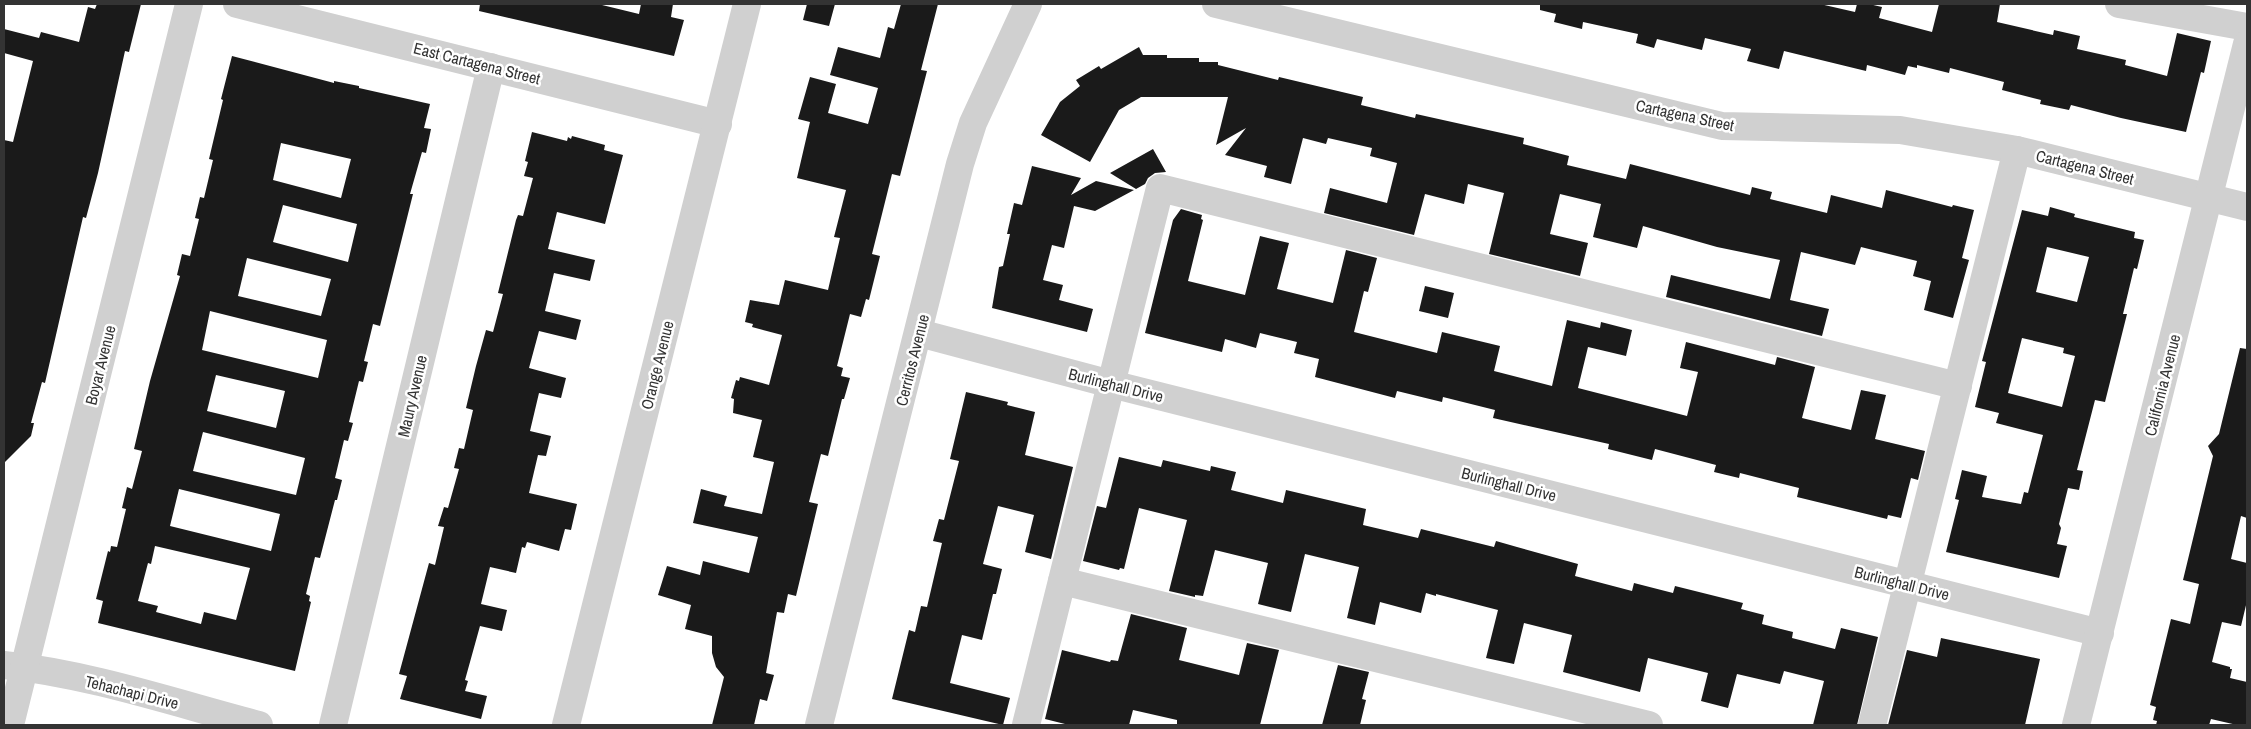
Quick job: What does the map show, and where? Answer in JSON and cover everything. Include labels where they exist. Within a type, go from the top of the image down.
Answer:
[{"type":"street","name":"Boyar Avenue","points":[[10,725],[14,666],[190,4]]},
{"type":"street","name":"East Cartagena Street","points":[[237,4],[718,124]]},
{"type":"street","name":"Orange Avenue","points":[[566,725],[747,4]]},
{"type":"street","name":"Cerritos Avenue","points":[[821,725],[960,164],[973,123],[1028,4]]},
{"type":"street","name":"Cartagena Street","points":[[1216,4],[1722,126],[1900,130],[2017,150],[2247,207]]},
{"type":"street","points":[[2119,4],[2247,27]]},
{"type":"street","name":"California Avenue","points":[[2076,725],[2247,44]]},
{"type":"street","name":"Maury Avenue","points":[[333,725],[491,67]]},
{"type":"street","points":[[1872,725],[2017,150]]},
{"type":"street","points":[[1026,725],[1160,188],[1958,386]]},
{"type":"street","name":"Burlinghall Drive","points":[[919,333],[1111,384],[2100,633]]},
{"type":"street","points":[[1062,580],[1649,725]]},
{"type":"street","name":"Tehachapi Drive","points":[[14,666],[107,685],[259,725]]},
{"type":"building","points":[[97,4],[141,4],[129,52],[125,51],[98,173],[86,218],[83,217],[45,383],[42,382],[31,423],[34,423],[31,436],[4,463],[4,140],[13,142],[33,61],[4,53],[4,29],[39,38],[41,32],[79,42],[88,7],[95,9]]},
{"type":"building","points":[[480,4],[598,4],[639,14],[641,4],[673,4],[671,17],[684,20],[674,56],[479,11]]},
{"type":"building","points":[[807,4],[835,4],[829,26],[803,20]]},
{"type":"building","points":[[901,4],[938,4],[921,70],[927,71],[900,176],[892,174],[872,254],[880,256],[869,300],[866,299],[861,317],[850,314],[837,366],[843,368],[841,376],[850,378],[844,399],[842,399],[828,456],[821,454],[809,502],[818,504],[796,596],[788,594],[784,613],[777,612],[766,673],[774,675],[767,701],[760,699],[754,725],[712,725],[724,677],[716,667],[712,653],[712,636],[685,629],[691,605],[658,595],[667,566],[700,575],[703,561],[749,573],[758,537],[693,523],[701,489],[727,496],[724,506],[762,514],[774,462],[753,457],[762,420],[733,413],[734,399],[731,398],[736,380],[739,381],[740,377],[769,385],[782,335],[752,327],[753,324],[745,322],[750,300],[779,305],[785,280],[828,290],[840,238],[834,237],[846,190],[797,178],[810,122],[798,119],[810,77],[836,84],[828,113],[868,124],[878,88],[830,75],[838,47],[880,58],[888,27],[894,29]]},
{"type":"building","points":[[1540,4],[1820,4],[1855,12],[1857,4],[1869,4],[1882,7],[1879,18],[1932,32],[1939,4],[2000,4],[1997,22],[2053,35],[2054,30],[2080,36],[2077,49],[2126,60],[2125,65],[2167,76],[2177,33],[2211,41],[2204,73],[2201,72],[2186,132],[2071,105],[2069,110],[2040,104],[2041,100],[2002,90],[2004,82],[1950,68],[1949,73],[1917,65],[1917,68],[1908,66],[1905,75],[1867,65],[1866,71],[1784,51],[1779,69],[1747,61],[1751,49],[1705,38],[1702,50],[1657,39],[1654,48],[1636,43],[1638,34],[1583,22],[1582,29],[1554,22],[1556,14],[1540,10]]},
{"type":"building","points":[[1139,47],[1143,55],[1167,55],[1167,58],[1199,58],[1199,62],[1218,62],[1218,65],[1278,80],[1279,77],[1363,97],[1361,105],[1415,118],[1416,114],[1524,138],[1523,144],[1569,156],[1567,165],[1626,179],[1630,164],[1750,195],[1752,187],[1772,192],[1770,199],[1827,213],[1831,195],[1882,208],[1886,190],[1952,207],[1953,205],[1974,210],[1962,258],[1969,260],[1953,318],[1924,310],[1931,281],[1913,276],[1917,261],[1861,247],[1855,265],[1801,252],[1790,300],[1829,309],[1822,336],[1666,297],[1671,275],[1770,299],[1780,260],[1717,247],[1643,226],[1637,248],[1593,237],[1601,204],[1560,194],[1550,234],[1588,243],[1580,276],[1489,254],[1504,193],[1468,184],[1464,204],[1425,194],[1414,235],[1324,213],[1330,188],[1387,203],[1397,163],[1370,156],[1372,148],[1328,138],[1326,144],[1303,138],[1291,184],[1264,177],[1267,166],[1225,155],[1246,128],[1216,145],[1228,97],[1141,97],[1119,110],[1090,162],[1041,135],[1060,102],[1080,86],[1076,80],[1099,66],[1101,69]]},
{"type":"building","points":[[232,56],[334,83],[334,81],[359,86],[359,88],[430,104],[424,128],[431,129],[426,153],[422,152],[410,194],[413,194],[380,326],[373,324],[364,361],[368,362],[363,382],[359,381],[349,422],[353,423],[348,441],[344,440],[335,478],[342,480],[320,558],[315,557],[306,594],[310,596],[309,601],[311,602],[295,671],[98,623],[103,601],[96,599],[108,551],[110,552],[111,546],[117,547],[126,509],[122,508],[127,487],[132,489],[142,451],[134,449],[150,381],[180,276],[177,275],[182,254],[190,256],[199,219],[195,218],[200,197],[204,198],[213,160],[209,159],[223,100],[221,99]],"holes":[[[281,143],[351,159],[341,198],[273,180]],[[283,205],[357,224],[348,262],[273,242]],[[247,258],[331,279],[321,316],[238,296]],[[210,311],[327,340],[318,378],[202,350]],[[216,375],[285,391],[276,428],[207,411]],[[203,432],[305,458],[296,495],[193,471]],[[179,489],[280,514],[271,551],[170,526]],[[155,546],[250,568],[236,620],[204,612],[201,624],[156,612],[158,606],[138,601],[148,563],[151,564]]]},
{"type":"building","points":[[532,132],[567,141],[568,137],[571,139],[572,136],[605,145],[604,150],[623,155],[605,224],[557,212],[548,249],[595,260],[590,281],[554,273],[545,311],[581,320],[576,340],[539,331],[529,368],[566,378],[561,398],[539,393],[530,431],[551,436],[546,456],[538,455],[529,493],[577,504],[571,530],[565,529],[559,551],[527,542],[525,548],[522,547],[516,573],[490,567],[481,604],[507,610],[502,631],[480,626],[465,680],[468,681],[465,691],[487,696],[481,719],[400,699],[407,676],[399,674],[429,563],[435,565],[444,527],[438,526],[444,507],[448,508],[459,469],[454,468],[459,448],[464,449],[473,410],[466,408],[476,366],[486,330],[493,332],[503,294],[498,293],[516,220],[518,215],[523,216],[533,178],[524,176],[528,162],[525,161]]},
{"type":"building","points":[[1153,149],[1166,172],[1155,173],[1148,178],[1145,184],[1136,189],[1110,173]]},
{"type":"building","points":[[1032,166],[1081,178],[1071,195],[1096,181],[1134,190],[1095,211],[1074,206],[1064,248],[1052,245],[1043,280],[1063,285],[1059,300],[1093,309],[1087,332],[992,308],[999,267],[1003,266],[1010,234],[1007,234],[1014,203],[1022,205]]},
{"type":"building","points":[[2050,207],[2075,214],[2074,217],[2135,232],[2134,238],[2144,240],[2137,269],[2134,268],[2123,314],[2127,314],[2105,402],[2095,400],[2077,470],[2083,471],[2079,490],[2068,488],[2059,524],[2061,528],[2057,544],[2067,546],[2059,578],[1946,552],[1959,500],[1955,499],[1962,470],[1987,476],[1982,497],[2021,504],[2024,492],[2028,493],[2043,435],[1996,423],[1999,413],[1975,407],[1986,362],[1982,361],[2022,210],[2048,216]],"holes":[[[2047,247],[2089,257],[2077,302],[2036,292]],[[2022,338],[2064,348],[2063,353],[2075,356],[2062,407],[2008,393]]]},
{"type":"building","points":[[1181,209],[1202,215],[1201,219],[1203,220],[1188,281],[1245,295],[1260,236],[1289,243],[1277,289],[1333,303],[1346,250],[1377,258],[1368,292],[1364,291],[1354,332],[1437,353],[1442,332],[1500,346],[1494,371],[1552,386],[1567,320],[1600,328],[1601,322],[1632,330],[1626,356],[1588,347],[1578,388],[1687,416],[1698,372],[1680,368],[1686,342],[1775,365],[1777,357],[1815,367],[1802,418],[1851,430],[1861,390],[1886,395],[1875,439],[1925,451],[1918,480],[1911,478],[1901,518],[1888,515],[1887,519],[1797,497],[1799,488],[1740,473],[1739,478],[1714,472],[1716,465],[1655,449],[1652,460],[1608,449],[1609,444],[1493,418],[1495,410],[1443,397],[1442,402],[1397,391],[1395,398],[1315,377],[1319,359],[1294,353],[1297,342],[1260,333],[1256,348],[1225,339],[1222,352],[1145,333],[1173,220]]},
{"type":"building","points":[[1425,286],[1454,293],[1448,318],[1419,311]]},
{"type":"building","points":[[2240,348],[2247,349],[2247,518],[2241,516],[2231,559],[2247,563],[2247,601],[2241,626],[2222,622],[2212,662],[2230,667],[2232,669],[2230,678],[2247,682],[2247,725],[2237,725],[2211,719],[2209,725],[2156,725],[2157,721],[2153,720],[2156,707],[2150,705],[2171,619],[2190,624],[2199,584],[2183,580],[2213,456],[2208,446],[2219,434]]},
{"type":"building","points":[[966,392],[1008,402],[1007,405],[1035,412],[1025,455],[1073,467],[1051,559],[1025,552],[1034,515],[998,506],[983,564],[1002,569],[996,594],[993,594],[982,640],[962,635],[950,683],[1010,698],[1003,725],[892,699],[909,630],[915,632],[921,606],[927,607],[942,543],[933,541],[939,519],[944,520],[959,461],[950,459]]},
{"type":"building","points":[[1119,457],[1161,467],[1163,460],[1210,471],[1211,466],[1236,472],[1231,490],[1283,503],[1286,490],[1366,509],[1363,525],[1418,538],[1421,529],[1494,547],[1496,541],[1578,564],[1575,576],[1632,591],[1634,583],[1673,593],[1675,586],[1743,603],[1741,609],[1764,615],[1762,624],[1793,632],[1792,638],[1835,649],[1841,628],[1878,637],[1857,725],[1813,725],[1824,681],[1784,671],[1780,684],[1737,674],[1728,708],[1701,701],[1708,673],[1648,658],[1640,692],[1563,672],[1572,635],[1524,623],[1514,664],[1486,658],[1498,610],[1436,594],[1436,596],[1426,593],[1421,613],[1380,602],[1375,625],[1347,618],[1359,567],[1305,554],[1291,612],[1258,604],[1268,563],[1215,550],[1203,596],[1195,595],[1195,597],[1169,591],[1187,520],[1139,508],[1124,569],[1120,568],[1119,570],[1083,561],[1097,506],[1106,508]]},
{"type":"building","points":[[1131,614],[1187,628],[1179,660],[1239,675],[1247,643],[1279,650],[1260,725],[1177,725],[1177,720],[1133,710],[1129,725],[1069,725],[1045,719],[1062,650],[1110,662],[1111,660],[1118,661]]},
{"type":"building","points":[[1941,638],[2040,659],[2025,725],[1888,725],[1907,650],[1937,657]]},
{"type":"building","points":[[1338,665],[1369,672],[1362,699],[1366,700],[1360,725],[1322,725]]}]
